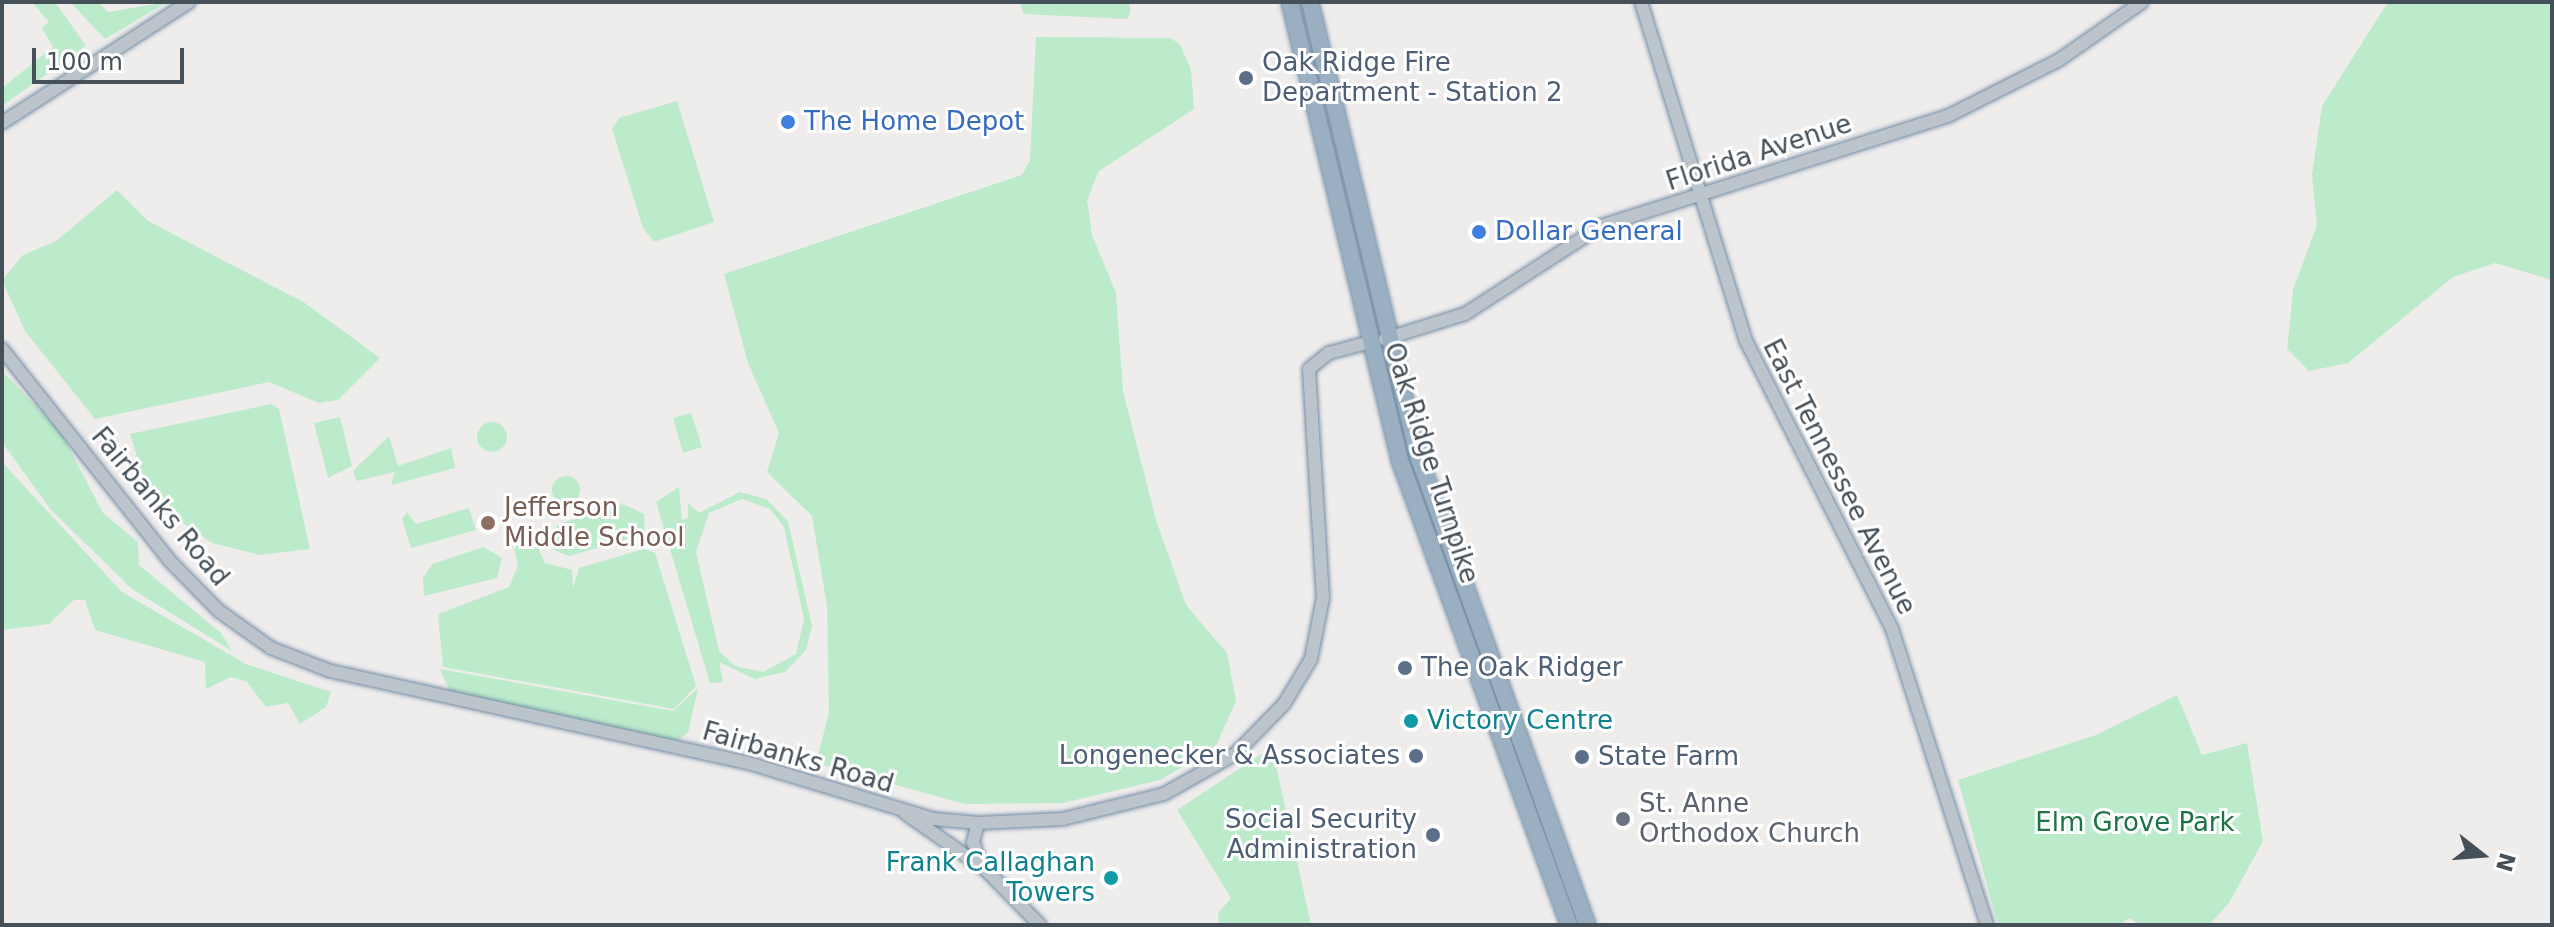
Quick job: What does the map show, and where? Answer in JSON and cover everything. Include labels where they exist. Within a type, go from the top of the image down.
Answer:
[{"type":"highway","name":"Oak Ridge Turnpike","points":[[1290,2],[1367,343],[1430,548],[1569,925]]},
{"type":"highway","name":"Oak Ridge Turnpike","points":[[1310,2],[1385,339],[1419,458],[1587,925]]},
{"type":"highway","points":[[1367,343],[1385,339]]},
{"type":"highway","points":[[1527,814],[1545,808]]},
{"type":"street","points":[[2,123],[189,2]]},
{"type":"street","name":"East Tennessee Avenue","points":[[1641,2],[1769,395],[1892,629],[1987,925]]},
{"type":"street","name":"Florida Avenue","points":[[1385,339],[1465,314],[1601,226],[1950,115],[2059,60],[2142,2]]},
{"type":"street","name":"Fairbanks Road","points":[[2,349],[169,560],[219,611],[271,648],[330,671],[745,762],[899,808],[978,823],[1085,816],[1164,794],[1235,754],[1284,704],[1311,659],[1322,609],[1309,369],[1329,353],[1367,343]]},
{"type":"street","points":[[899,808],[986,870],[1040,925]]},
{"type":"street","points":[[978,823],[973,842],[986,870]]},
{"type":"green space","points":[[32,2],[55,2],[86,46],[2,106],[2,88],[53,47],[42,28],[49,22]]},
{"type":"green space","points":[[70,2],[98,2],[108,12],[167,2],[105,39]]},
{"type":"green space","points":[[1019,2],[1128,2],[1131,10],[1127,19],[1024,14]]},
{"type":"green space","points":[[2388,2],[2552,2],[2552,280],[2495,263],[2453,277],[2348,363],[2309,371],[2287,349],[2293,290],[2317,225],[2312,175],[2322,106]]},
{"type":"green space","points":[[1036,37],[1170,38],[1180,44],[1191,70],[1194,109],[1099,171],[1087,200],[1092,235],[1116,293],[1123,391],[1156,520],[1186,605],[1227,653],[1236,701],[1215,748],[1160,780],[1063,803],[965,804],[816,763],[829,713],[827,606],[812,516],[767,472],[779,433],[748,363],[724,274],[1022,175],[1030,160]]},
{"type":"green space","points":[[677,101],[714,222],[654,242],[643,228],[612,129],[619,118]]},
{"type":"green space","points":[[117,190],[148,221],[305,303],[380,358],[338,400],[319,403],[269,382],[95,419],[25,331],[2,280],[23,255],[56,241]]},
{"type":"green space","points":[[2,371],[60,431],[103,513],[138,542],[139,565],[221,633],[232,651],[132,589],[50,509],[2,442]]},
{"type":"green space","points":[[271,404],[279,409],[310,549],[260,555],[212,543],[174,517],[144,479],[130,434]]},
{"type":"green space","points":[[691,413],[702,447],[683,453],[673,418]]},
{"type":"green space","points":[[340,417],[352,466],[328,478],[314,423]]},
{"type":"green space","points":[[492,422],[503,426],[507,437],[503,448],[492,452],[481,448],[477,437],[481,426]]},
{"type":"green space","points":[[389,436],[398,466],[451,448],[455,468],[391,485],[395,472],[357,481],[353,471]]},
{"type":"green space","points":[[2,462],[122,592],[246,664],[331,692],[326,707],[300,724],[288,703],[266,707],[247,682],[231,677],[206,689],[205,662],[95,630],[85,600],[74,600],[49,624],[2,630]]},
{"type":"green space","points":[[566,476],[576,480],[580,490],[576,500],[566,504],[556,500],[552,490],[556,480]]},
{"type":"green space","points":[[679,487],[682,520],[688,518],[688,503],[699,513],[740,492],[766,499],[788,521],[812,626],[806,650],[785,672],[755,679],[719,662],[723,682],[710,683],[656,502]],"holes":[[[742,499],[770,509],[784,527],[804,619],[796,654],[763,672],[735,666],[719,651],[696,552],[709,513]]]},
{"type":"green space","points":[[623,504],[644,514],[645,534],[569,556],[554,550],[550,534],[559,524]]},
{"type":"green space","points":[[469,508],[476,530],[411,548],[402,519],[407,512],[416,524]]},
{"type":"green space","points":[[531,532],[545,563],[572,570],[573,588],[579,568],[644,549],[655,553],[696,686],[674,709],[443,667],[438,614],[509,587],[518,566],[512,538],[526,550]]},
{"type":"green space","points":[[484,547],[502,558],[497,578],[424,596],[423,578],[432,564]]},
{"type":"green space","points":[[440,669],[673,711],[698,688],[688,733],[676,741],[450,692]]},
{"type":"green space","name":"Elm Grove Park","points":[[2177,695],[2202,755],[2247,743],[2263,841],[2229,903],[2209,925],[2141,925],[2129,918],[2120,925],[1998,925],[1958,780],[2096,735]]},
{"type":"green space","points":[[1272,747],[1311,925],[1219,925],[1218,913],[1231,898],[1177,810]]},
{"type":"place","name":"Oak Ridge Fire Department - Station 2","points":[[1246,78]]},
{"type":"place","name":"The Home Depot","points":[[788,122]]},
{"type":"place","name":"Dollar General","points":[[1479,232]]},
{"type":"place","name":"Jefferson Middle School","points":[[488,523]]},
{"type":"place","name":"The Oak Ridger","points":[[1405,668]]},
{"type":"place","name":"Victory Centre","points":[[1411,721]]},
{"type":"place","name":"Longenecker & Associates","points":[[1416,756]]},
{"type":"place","name":"State Farm","points":[[1582,757]]},
{"type":"place","name":"St. Anne Orthodox Church","points":[[1623,819]]},
{"type":"place","name":"Social Security Administration","points":[[1433,835]]},
{"type":"place","name":"Frank Callaghan Towers","points":[[1111,878]]}]
